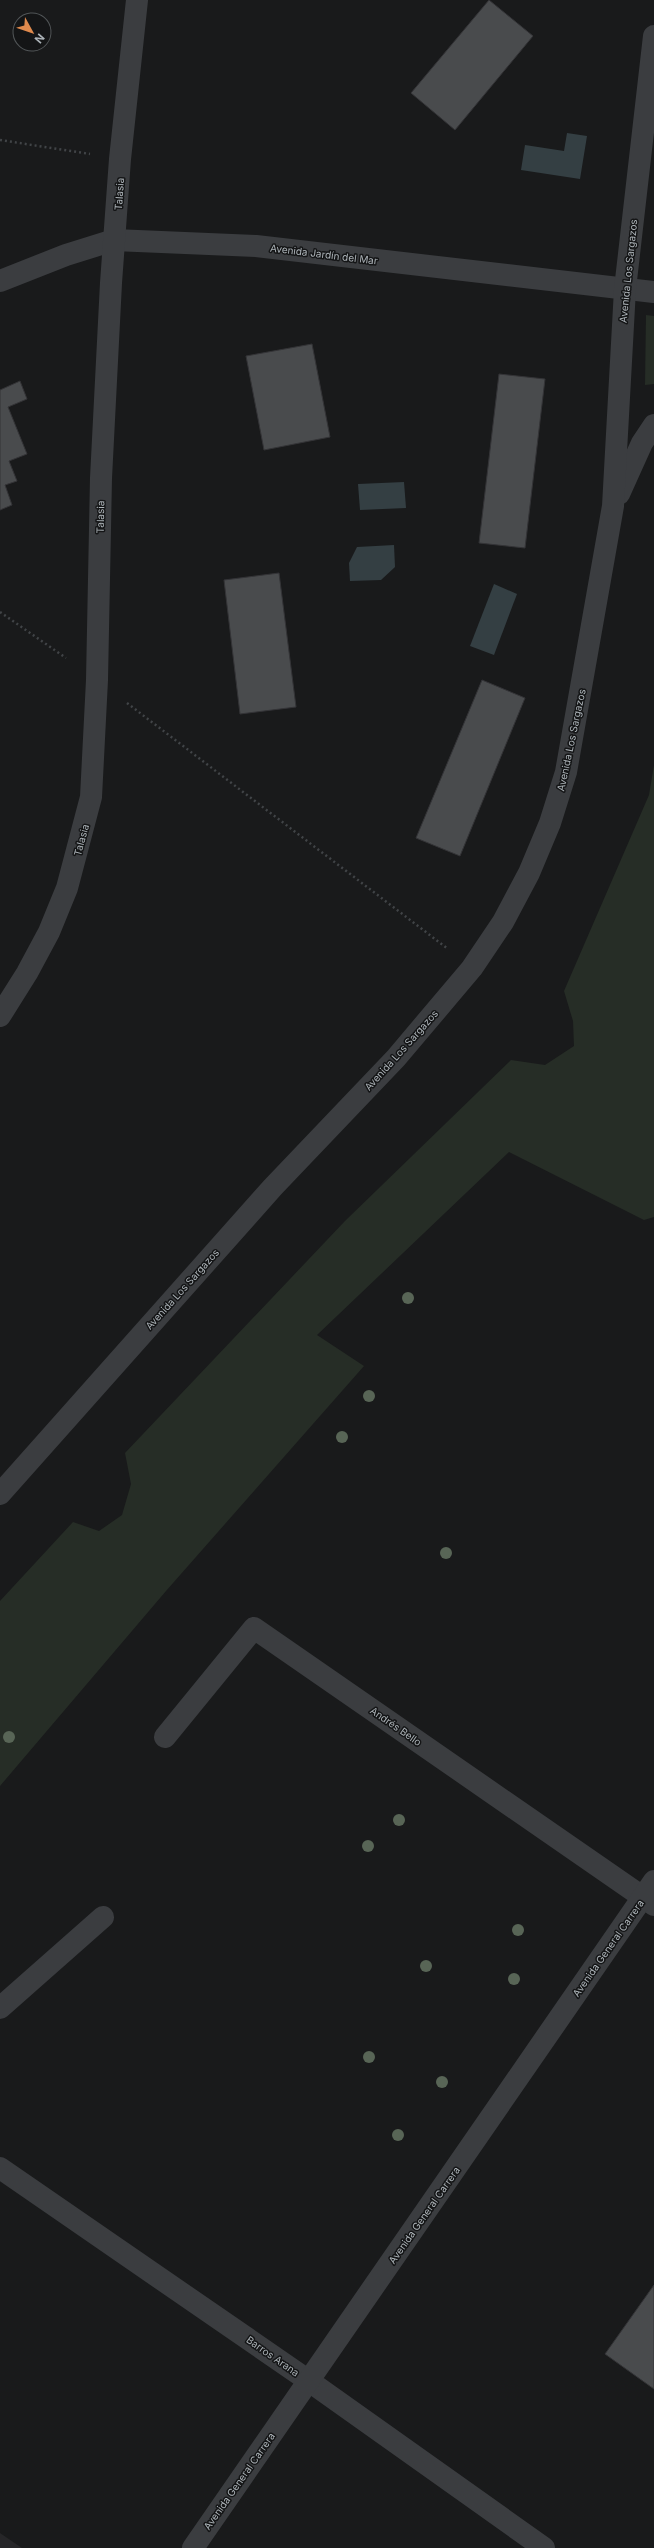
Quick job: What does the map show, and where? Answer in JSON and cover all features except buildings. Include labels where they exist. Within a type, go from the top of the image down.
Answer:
[{"type":"street","name":"Talasia","points":[[0,1016],[27,973],[49,932],[67,888],[91,797],[97,680],[101,478],[114,240],[120,159],[137,0]]},
{"type":"street","name":"Avenida Los Sargazos","points":[[0,1494],[268,1193],[396,1058],[472,968],[503,922],[529,873],[550,823],[566,772],[613,506],[625,289],[649,136],[654,36]]},
{"type":"street","name":"Avenida Jardín del Mar","points":[[0,281],[66,255],[114,240],[256,246],[654,292]]},
{"type":"street","name":"Avenida Los Sargazos","points":[[613,506],[642,443],[654,425]]},
{"type":"street","name":"Andrés Bello","points":[[165,1737],[254,1628],[650,1895]]},
{"type":"street","name":"Avenida General Carrera","points":[[193,2548],[308,2381],[650,1895]]},
{"type":"street","points":[[0,2008],[103,1917]]},
{"type":"street","name":"Barros Arana","points":[[0,2168],[308,2381],[544,2548]]},
{"type":"path","points":[[0,140],[120,159]]},
{"type":"path","points":[[0,612],[97,680],[472,968]]},
{"type":"shaded area","points":[[567,133],[587,136],[580,179],[521,170],[525,145],[564,151]]},
{"type":"shaded area","points":[[646,315],[654,316],[654,384],[645,385]]},
{"type":"shaded area","points":[[404,482],[406,508],[360,510],[358,484]]},
{"type":"shaded area","points":[[394,545],[395,567],[381,580],[350,581],[349,563],[357,547]]},
{"type":"shaded area","points":[[494,584],[517,594],[494,655],[470,646]]},
{"type":"shaded area","points":[[654,765],[654,1217],[644,1220],[509,1152],[317,1335],[364,1366],[166,1591],[0,1786],[0,1601],[73,1522],[99,1531],[122,1515],[131,1484],[125,1453],[345,1221],[511,1060],[545,1065],[574,1046],[573,1021],[564,991],[649,795]]},
{"type":"shaded area","points":[[0,2533],[22,2548],[0,2548]]}]
